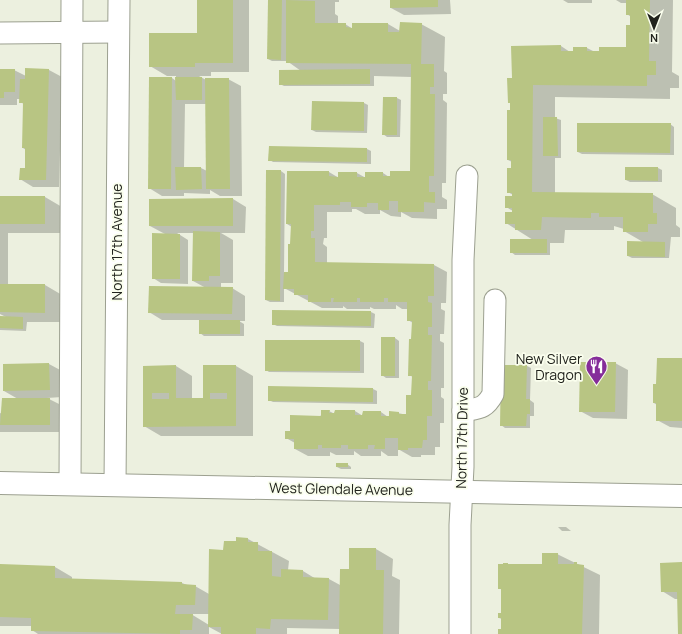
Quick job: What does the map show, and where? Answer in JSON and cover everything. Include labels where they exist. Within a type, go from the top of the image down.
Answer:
[{"type":"main road","name":"West Glendale Avenue","points":[[0,483],[682,496]]},
{"type":"street","points":[[70,484],[72,0]]},
{"type":"street","name":"North 17th Avenue","points":[[115,485],[119,0]]},
{"type":"street","points":[[0,33],[118,32]]},
{"type":"street","name":"North 17th Drive","points":[[460,634],[460,525],[464,410],[463,266],[467,176]]},
{"type":"street","points":[[464,410],[483,407],[489,402],[493,394],[495,300]]},
{"type":"building","points":[[197,0],[233,0],[233,63],[195,63],[195,67],[149,67],[149,33],[197,33]]},
{"type":"building","points":[[268,0],[282,0],[281,60],[267,59]]},
{"type":"building","points":[[286,0],[315,1],[315,23],[346,23],[346,27],[352,28],[352,23],[388,23],[388,32],[399,32],[400,22],[422,23],[421,64],[434,64],[434,87],[430,87],[430,94],[435,94],[434,176],[429,176],[429,192],[435,192],[435,203],[424,202],[424,212],[398,212],[398,201],[389,201],[389,210],[378,210],[378,203],[367,203],[367,207],[351,207],[351,202],[340,202],[340,205],[314,205],[314,231],[311,231],[311,238],[315,238],[315,262],[434,264],[434,296],[428,296],[428,302],[432,303],[432,327],[428,327],[428,335],[432,335],[431,381],[428,381],[428,390],[432,390],[432,416],[427,416],[427,440],[423,440],[422,448],[398,450],[398,438],[385,438],[385,449],[374,449],[375,445],[368,445],[368,449],[348,449],[348,445],[341,445],[341,448],[322,448],[322,445],[318,445],[318,449],[294,449],[294,439],[285,439],[285,431],[290,431],[290,415],[321,416],[321,410],[330,410],[329,413],[334,413],[335,410],[355,410],[355,415],[362,415],[363,411],[381,411],[381,416],[389,416],[389,411],[399,412],[399,414],[406,414],[406,395],[411,395],[412,376],[408,376],[409,339],[411,339],[412,321],[407,321],[407,302],[388,302],[388,298],[384,298],[384,302],[360,302],[360,298],[357,298],[357,302],[333,302],[334,298],[331,298],[331,302],[308,302],[308,295],[294,295],[294,289],[283,289],[284,272],[288,272],[288,244],[290,244],[291,224],[286,224],[287,171],[329,171],[329,176],[338,177],[338,172],[357,172],[357,177],[365,177],[365,172],[383,172],[383,176],[390,176],[390,171],[410,171],[411,64],[286,63]]},
{"type":"building","points":[[390,0],[438,0],[438,7],[390,8]]},
{"type":"building","points":[[626,0],[650,0],[649,61],[656,61],[656,75],[647,75],[647,86],[533,85],[532,192],[653,193],[653,213],[657,213],[657,224],[648,224],[648,232],[623,232],[623,217],[599,217],[599,213],[591,213],[591,218],[542,217],[541,230],[515,230],[515,224],[505,224],[505,212],[512,212],[512,208],[505,208],[505,196],[512,196],[512,193],[507,193],[507,168],[511,168],[511,160],[507,160],[507,110],[510,110],[510,103],[508,103],[507,78],[512,78],[511,46],[561,45],[561,51],[573,51],[573,47],[587,47],[587,51],[599,51],[599,47],[626,47],[626,25],[630,25],[630,15],[626,15]]},
{"type":"building","points":[[25,68],[49,69],[46,180],[19,180],[20,168],[25,168],[25,148],[22,148],[23,103],[19,103],[20,79],[25,79]]},
{"type":"building","points":[[0,69],[15,69],[15,92],[4,92],[4,98],[0,98]]},
{"type":"building","points":[[370,69],[370,84],[279,85],[279,70]]},
{"type":"building","points":[[149,77],[172,77],[171,189],[148,189]]},
{"type":"building","points":[[175,77],[202,77],[202,100],[176,100]]},
{"type":"building","points":[[205,78],[229,78],[230,189],[206,189]]},
{"type":"building","points":[[383,97],[397,97],[397,135],[382,135]]},
{"type":"building","points":[[312,101],[364,102],[364,131],[311,130]]},
{"type":"building","points":[[543,117],[557,117],[558,156],[543,156]]},
{"type":"building","points":[[577,123],[671,123],[670,153],[577,152]]},
{"type":"building","points":[[269,146],[367,148],[367,162],[268,161]]},
{"type":"building","points":[[175,167],[201,167],[202,189],[176,190]]},
{"type":"building","points":[[625,167],[658,167],[658,181],[625,180]]},
{"type":"building","points":[[266,170],[281,170],[280,301],[265,300]]},
{"type":"building","points":[[0,196],[45,196],[45,224],[0,224]]},
{"type":"building","points":[[233,198],[233,226],[149,226],[149,199]]},
{"type":"building","points":[[193,231],[220,232],[220,276],[209,276],[209,281],[192,281]]},
{"type":"building","points":[[152,233],[180,234],[180,279],[152,279]]},
{"type":"building","points":[[510,239],[547,239],[547,253],[510,253]]},
{"type":"building","points":[[627,241],[665,242],[665,257],[627,256]]},
{"type":"building","points":[[0,284],[45,284],[45,313],[0,312]]},
{"type":"building","points":[[149,286],[233,287],[232,314],[148,313]]},
{"type":"building","points":[[272,310],[371,311],[371,326],[272,325]]},
{"type":"building","points":[[0,316],[23,317],[23,329],[0,328]]},
{"type":"building","points":[[199,320],[240,320],[240,334],[199,334]]},
{"type":"building","points":[[381,337],[395,337],[395,376],[381,376]]},
{"type":"building","points":[[265,340],[360,340],[360,371],[265,371]]},
{"type":"building","points":[[657,358],[682,358],[682,421],[656,421],[656,403],[653,403],[653,384],[656,384]]},
{"type":"building","name":"New Silver Dragon","points":[[580,362],[616,362],[615,412],[579,412]]},
{"type":"building","points":[[49,363],[50,390],[3,391],[3,364]]},
{"type":"building","points":[[176,365],[176,398],[203,398],[203,365],[236,365],[236,426],[143,427],[143,366]],"holes":[[[152,393],[169,393],[169,399],[152,399]],[[210,393],[227,393],[227,399],[210,399]]]},
{"type":"building","points":[[501,365],[527,365],[526,399],[530,399],[530,414],[527,414],[526,426],[500,426]]},
{"type":"building","points":[[268,386],[373,388],[373,402],[268,401]]},
{"type":"building","points":[[2,398],[50,398],[50,425],[0,425]]},
{"type":"building","points":[[336,463],[348,463],[348,467],[336,467]]},
{"type":"building","points":[[236,537],[248,538],[248,542],[258,542],[258,551],[272,551],[272,576],[281,577],[281,569],[303,570],[303,577],[329,578],[328,620],[271,619],[270,629],[256,628],[256,634],[221,634],[221,627],[208,627],[209,549],[223,550],[224,541],[236,541]]},
{"type":"building","points":[[349,548],[376,548],[376,570],[384,570],[383,634],[339,634],[340,569],[349,569]]},
{"type":"building","points":[[542,553],[558,553],[558,564],[574,564],[574,562],[577,562],[577,564],[584,565],[582,634],[498,634],[498,629],[501,629],[501,618],[498,618],[498,613],[501,613],[501,589],[498,589],[498,564],[542,564]]},
{"type":"building","points":[[682,562],[682,634],[678,634],[677,592],[661,592],[660,563]]},
{"type":"building","points":[[0,564],[55,566],[55,578],[182,582],[182,584],[196,585],[195,605],[176,605],[175,614],[193,614],[192,630],[180,630],[180,634],[31,631],[31,618],[0,617]]},
{"type":"place","name":"New Silver Dragon","points":[[597,386]]}]
